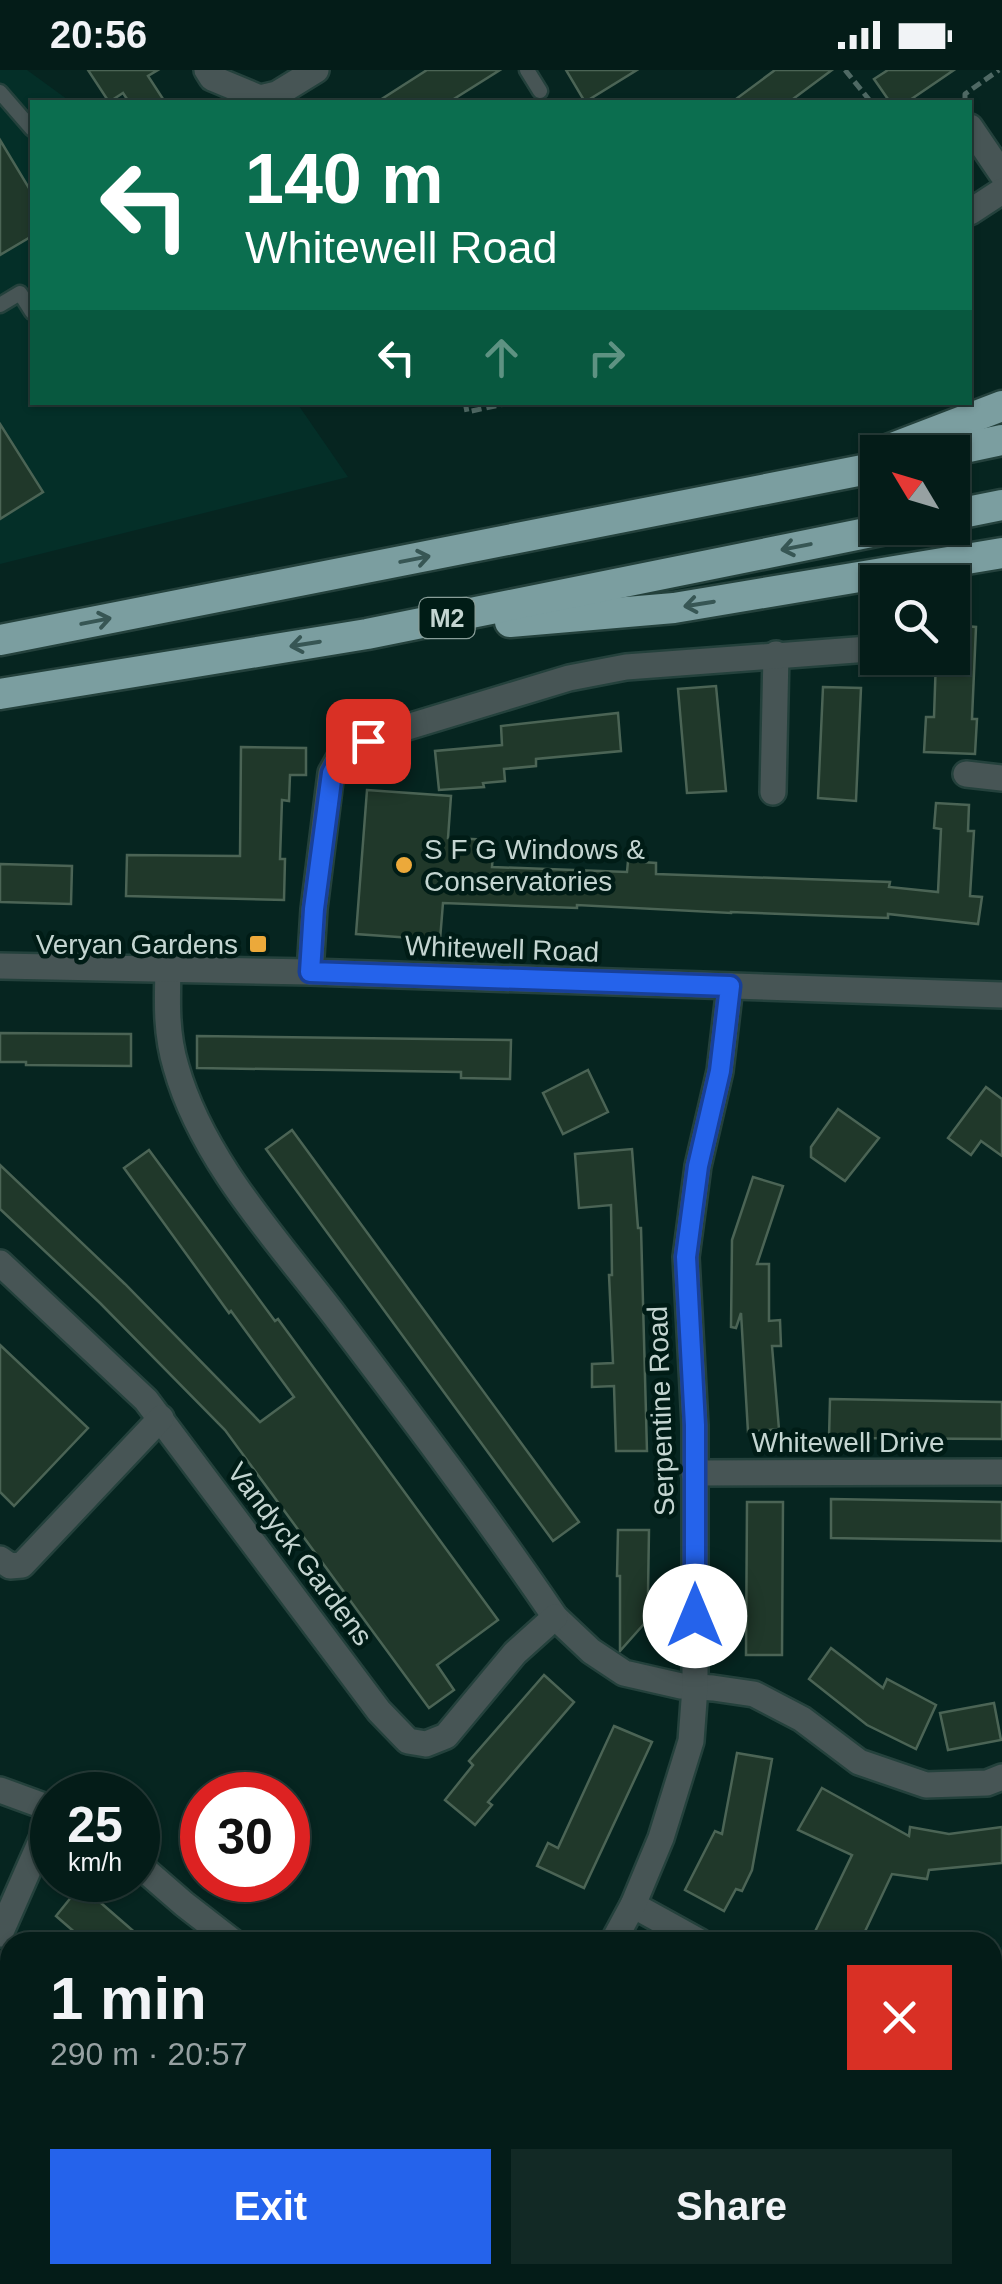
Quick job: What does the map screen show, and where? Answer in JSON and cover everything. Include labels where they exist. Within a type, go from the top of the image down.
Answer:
[{"type":"highway","points":[[927,435],[1002,406]]},
{"type":"highway","points":[[970,447],[1002,440]]},
{"type":"highway","points":[[801,484],[860,461]]},
{"type":"highway","name":"M2","points":[[0,640],[860,471]]},
{"type":"highway","points":[[970,511],[1002,505]]},
{"type":"highway","name":"M2","points":[[0,694],[366,634],[860,534]]},
{"type":"highway","points":[[366,634],[674,608],[1002,553]]},
{"type":"street","points":[[206,70],[212,78],[260,98],[280,98],[316,70]]},
{"type":"street","points":[[972,130],[1002,174]]},
{"type":"street","points":[[972,211],[1002,191]]},
{"type":"street","points":[[310,972],[332,773],[344,750],[569,678],[626,666],[860,649]]},
{"type":"street","points":[[773,792],[776,654]]},
{"type":"street","points":[[966,774],[1002,778]]},
{"type":"street","name":"Whitewell Road","points":[[0,966],[1002,995]]},
{"type":"street","points":[[168,969],[166,1022],[176,1068],[200,1128],[234,1183],[555,1617],[591,1651],[624,1673],[681,1686],[754,1694],[802,1719],[859,1762],[926,1785],[988,1783],[1002,1777]]},
{"type":"street","name":"Serpentine Road","points":[[618,1932],[661,1838],[691,1741],[695,1687],[695,1425],[686,1257],[698,1166],[720,1071],[730,986]]},
{"type":"street","name":"Vandyck Gardens","points":[[0,1263],[146,1400],[379,1711],[408,1740],[426,1744],[446,1736],[515,1653],[555,1617]]},
{"type":"street","points":[[0,1559],[10,1566],[22,1566],[160,1418]]},
{"type":"street","name":"Whitewell Drive","points":[[694,1473],[1002,1472]]},
{"type":"street","points":[[0,1790],[30,1803]]},
{"type":"street","points":[[1,1932],[30,1864]]},
{"type":"street","points":[[160,1883],[220,1932]]},
{"type":"street","points":[[633,1905],[682,1932]]},
{"type":"lane","points":[[527,70],[540,91]]},
{"type":"lane","points":[[0,92],[30,127]]},
{"type":"lane","points":[[0,305],[20,293],[30,309]]},
{"type":"path","points":[[846,70],[869,100]]},
{"type":"path","points":[[965,100],[966,94],[999,70]]},
{"type":"path","points":[[467,405],[468,412],[500,405]]},
{"type":"shaded area","points":[[0,70],[27,70],[68,100],[30,100],[30,405],[298,405],[348,477],[0,564]]},
{"type":"building","points":[[88,70],[158,70],[148,76],[164,100],[128,100],[123,93],[108,100]]},
{"type":"building","points":[[427,70],[500,70],[452,100],[380,100]]},
{"type":"building","points":[[566,70],[637,70],[588,100],[584,100]]},
{"type":"building","points":[[775,70],[832,70],[792,100],[735,100]]},
{"type":"building","points":[[888,70],[954,70],[910,100],[889,100],[874,79]]},
{"type":"building","points":[[0,140],[30,190],[30,237],[0,255]]},
{"type":"building","points":[[0,424],[43,492],[0,519]]},
{"type":"building","points":[[970,626],[976,627],[972,719],[977,719],[975,754],[924,752],[926,717],[934,717],[935,675],[970,675]]},
{"type":"building","points":[[716,686],[726,791],[687,793],[678,689]]},
{"type":"building","points":[[823,687],[861,688],[856,801],[818,798]]},
{"type":"building","points":[[618,713],[621,751],[536,759],[536,766],[504,769],[505,781],[483,783],[484,787],[439,790],[435,751],[502,745],[501,726]]},
{"type":"building","points":[[241,747],[306,748],[306,775],[290,775],[289,801],[282,800],[280,859],[285,859],[284,900],[126,896],[127,855],[240,856]]},
{"type":"building","points":[[367,790],[451,796],[448,838],[494,840],[492,867],[627,872],[628,861],[656,863],[656,874],[890,882],[889,887],[938,892],[941,829],[934,828],[936,803],[969,805],[968,831],[974,831],[970,896],[982,897],[978,924],[888,914],[888,918],[443,903],[440,940],[356,934]]},
{"type":"building","points":[[0,864],[72,866],[71,904],[0,902]]},
{"type":"building","points":[[0,1033],[131,1034],[131,1066],[0,1062]]},
{"type":"building","points":[[197,1036],[511,1040],[510,1079],[461,1078],[461,1072],[197,1068]]},
{"type":"building","points":[[588,1070],[608,1112],[563,1134],[543,1093]]},
{"type":"building","points":[[986,1087],[1002,1099],[1002,1156],[981,1141],[971,1155],[948,1138]]},
{"type":"building","points":[[838,1109],[879,1138],[845,1181],[811,1157],[811,1147]]},
{"type":"building","points":[[292,1130],[579,1522],[553,1541],[266,1149]]},
{"type":"building","points":[[632,1149],[641,1228],[647,1451],[616,1451],[614,1386],[592,1387],[592,1364],[613,1363],[611,1205],[579,1208],[575,1154]]},
{"type":"building","points":[[149,1150],[498,1620],[437,1665],[454,1690],[429,1708],[225,1430],[100,1303],[0,1209],[0,1165],[125,1284],[260,1422],[294,1397],[124,1168]]},
{"type":"building","points":[[753,1177],[783,1186],[757,1264],[769,1264],[769,1321],[780,1320],[781,1346],[772,1346],[779,1429],[748,1432],[741,1313],[736,1328],[731,1327],[732,1240]]},
{"type":"building","points":[[0,1345],[88,1428],[14,1506],[0,1492]]},
{"type":"building","points":[[830,1399],[1002,1402],[1002,1439],[829,1438]]},
{"type":"building","points":[[831,1499],[1002,1502],[1002,1541],[831,1538]]},
{"type":"building","points":[[747,1502],[783,1502],[782,1655],[746,1655]]},
{"type":"building","points":[[618,1530],[649,1530],[648,1594],[652,1594],[651,1616],[620,1651],[617,1576]]},
{"type":"building","points":[[831,1648],[883,1688],[887,1679],[936,1705],[916,1749],[867,1725],[809,1679]]},
{"type":"building","points":[[544,1675],[574,1702],[488,1802],[492,1805],[475,1825],[445,1800],[473,1765],[469,1761]]},
{"type":"building","points":[[994,1703],[1001,1740],[948,1750],[940,1713]]},
{"type":"building","points":[[614,1726],[652,1742],[584,1888],[537,1866],[548,1843],[558,1848]]},
{"type":"building","points":[[737,1753],[772,1759],[752,1870],[742,1891],[736,1889],[724,1911],[685,1890],[715,1831],[722,1834]]},
{"type":"building","points":[[822,1788],[909,1836],[910,1827],[949,1834],[1002,1827],[1002,1863],[929,1870],[927,1879],[892,1874],[865,1932],[815,1932],[852,1855],[798,1830]]},
{"type":"building","points":[[67,1902],[100,1902],[135,1932],[74,1932],[56,1916]]},
{"type":"place","name":"S F G Windows & Conservatories","points":[[404,865]]},
{"type":"place","name":"Veryan Gardens","points":[[258,944]]},
{"type":"route","points":[[368,741],[344,750],[332,773],[310,972],[730,986],[720,1071],[698,1166],[686,1257],[695,1425],[695,1616]]}]
